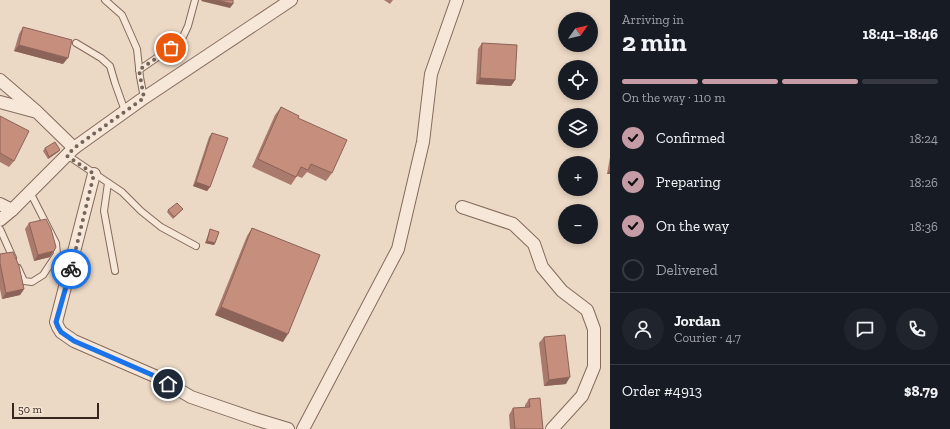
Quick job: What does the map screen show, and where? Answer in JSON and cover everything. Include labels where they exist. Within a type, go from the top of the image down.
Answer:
[{"type":"street","points":[[0,220],[71,152],[125,111],[291,0]]},
{"type":"street","points":[[303,429],[398,250],[423,142],[431,74],[457,0]]},
{"type":"street","points":[[0,80],[37,112],[71,152]]},
{"type":"street","points":[[0,102],[37,112]]},
{"type":"street","points":[[94,174],[56,322],[61,332],[74,341],[157,377],[191,397],[288,429]]},
{"type":"street","points":[[0,204],[12,210]]},
{"type":"street","points":[[462,207],[513,224],[534,244],[542,267],[562,291],[587,310],[594,329],[594,366],[582,396],[552,429]]},
{"type":"lane","points":[[105,0],[122,15],[137,49],[144,98]]},
{"type":"lane","points":[[139,70],[181,41],[188,26],[195,0]]},
{"type":"lane","points":[[76,43],[101,58],[110,66],[125,111]]},
{"type":"lane","points":[[71,152],[94,174],[122,192],[141,211],[161,227],[196,246]]},
{"type":"lane","points":[[108,183],[104,211],[115,271]]},
{"type":"lane","points":[[0,229],[24,281],[32,282],[42,275],[57,254],[56,243],[30,192]]},
{"type":"building","points":[[217,0],[233,0],[233,4]]},
{"type":"building","points":[[23,27],[72,40],[68,58],[19,45]]},
{"type":"building","points":[[482,43],[517,45],[515,80],[480,78]]},
{"type":"building","points":[[281,107],[299,116],[298,118],[347,140],[332,173],[311,164],[308,170],[301,167],[296,177],[258,159]]},
{"type":"building","points":[[0,116],[29,131],[14,161],[0,153]]},
{"type":"building","points":[[212,133],[228,138],[210,187],[196,182]]},
{"type":"building","points":[[55,142],[60,150],[49,157],[45,148]]},
{"type":"building","points":[[177,203],[183,209],[174,217],[168,210]]},
{"type":"building","points":[[46,219],[51,229],[56,247],[54,251],[38,255],[29,223]]},
{"type":"building","points":[[252,228],[320,255],[288,334],[221,307]]},
{"type":"building","points":[[210,229],[219,232],[215,243],[207,241]]},
{"type":"building","points":[[13,252],[19,266],[24,289],[6,293],[0,263],[0,254]]},
{"type":"building","points":[[565,335],[570,377],[549,380],[544,337]]},
{"type":"building","points":[[540,398],[543,429],[515,429],[513,408],[530,407],[529,399]]},
{"type":"way so far","points":[[71,269],[94,174],[67,156],[74,148],[144,98],[139,70],[171,48]]},
{"type":"route","points":[[71,269],[56,322],[61,332],[74,341],[157,377],[168,384]]}]
